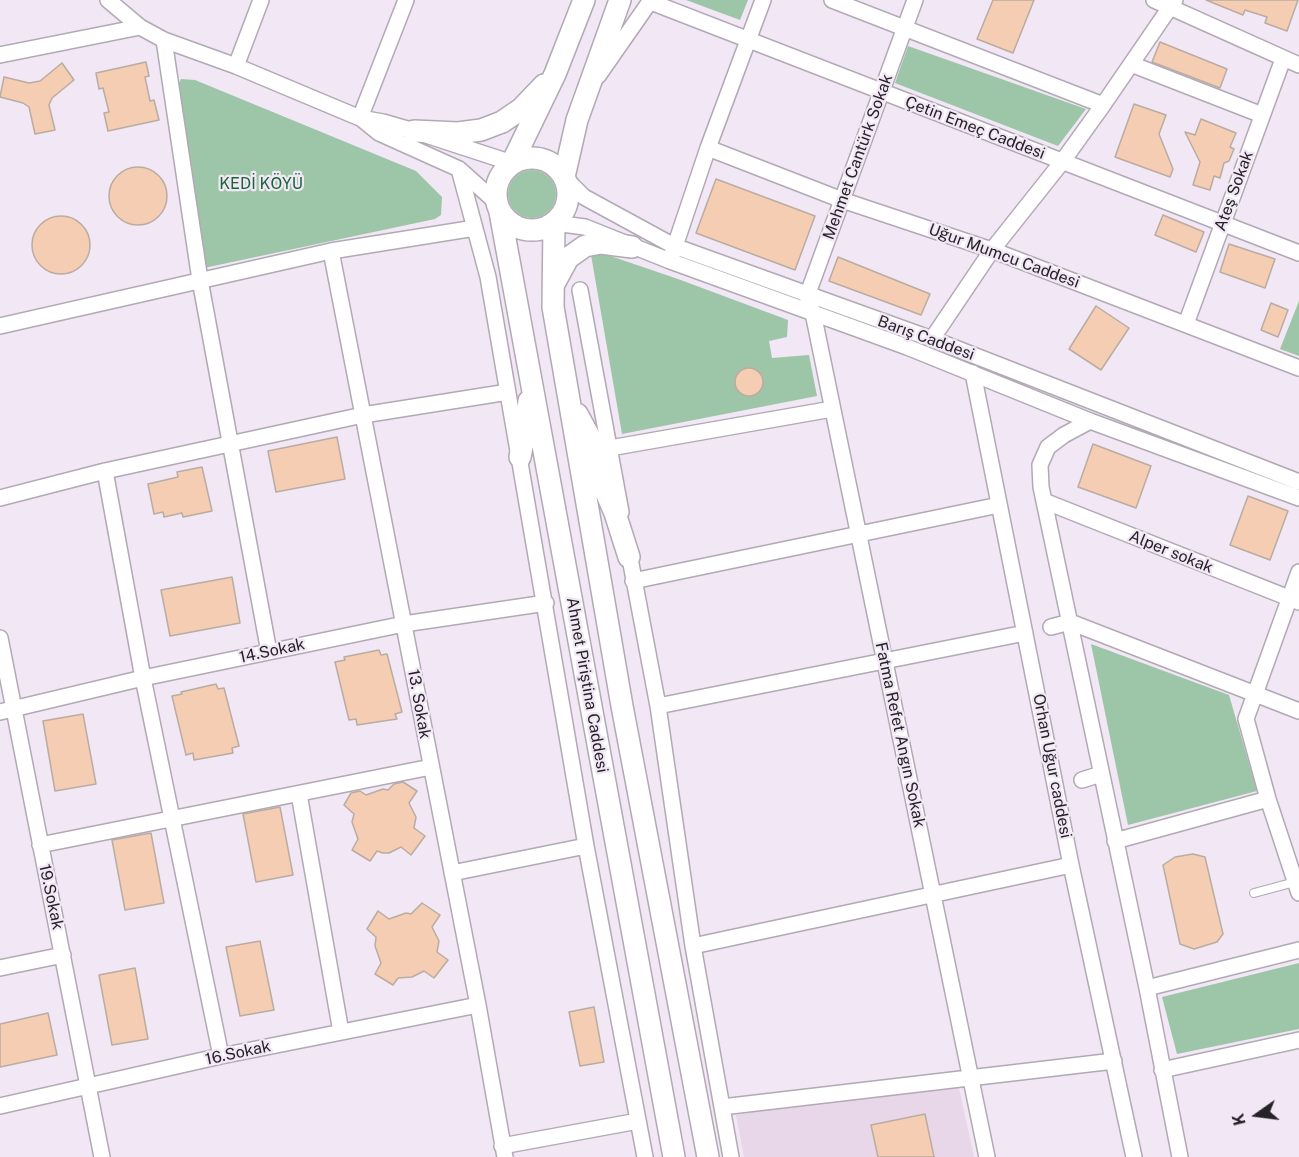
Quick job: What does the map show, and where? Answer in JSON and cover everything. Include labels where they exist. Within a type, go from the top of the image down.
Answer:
[{"type":"street","points":[[108,0],[140,27],[164,40],[236,66],[360,118],[414,130],[512,163]]},
{"type":"street","points":[[236,66],[261,0]]},
{"type":"street","points":[[360,118],[406,0]]},
{"type":"street","points":[[574,0],[576,22]]},
{"type":"street","points":[[512,163],[555,74],[584,0]]},
{"type":"street","points":[[564,177],[577,120],[620,0]]},
{"type":"street","points":[[672,254],[708,148],[763,0]]},
{"type":"street","points":[[832,0],[1103,105]]},
{"type":"street","name":"Mehmet Cantürk Sokak","points":[[807,296],[915,0]]},
{"type":"street","points":[[1154,0],[1172,3],[1282,59],[1299,65]]},
{"type":"street","points":[[586,93],[651,1]]},
{"type":"street","name":"Çetin Emeç Caddesi","points":[[651,1],[1299,253]]},
{"type":"street","points":[[932,339],[992,250],[1062,162],[1103,105],[1172,3]]},
{"type":"street","points":[[0,56],[140,27]]},
{"type":"street","points":[[164,40],[200,280],[269,652]]},
{"type":"street","name":"Ateş Sokak","points":[[1186,324],[1282,59]]},
{"type":"street","points":[[1131,64],[1262,115]]},
{"type":"street","points":[[414,130],[458,133],[481,130],[501,122],[521,109],[555,74]]},
{"type":"street","points":[[360,118],[379,133],[459,169],[498,207],[508,221],[517,227],[528,230],[539,229],[554,223],[564,209],[568,198],[564,177],[546,160],[523,158],[504,170],[498,180],[495,191],[498,207]]},
{"type":"street","name":"Uğur Mumcu Caddesi","points":[[708,148],[842,200],[992,250],[1299,368]]},
{"type":"street","points":[[459,169],[488,277],[546,603],[586,846],[645,1157]]},
{"type":"street","name":"Barış Caddesi","points":[[564,177],[584,197],[672,254],[813,313],[907,347],[1090,422],[1299,498]]},
{"type":"street","name":"Ahmet Piriştina Caddesi","points":[[498,207],[674,1157]]},
{"type":"street","name":"Barış Caddesi","points":[[554,223],[585,227],[632,247],[672,254],[807,296],[932,339],[1299,482]]},
{"type":"street","name":"Ahmet Piriştina Caddesi","points":[[554,223],[553,307],[622,705],[708,1157]]},
{"type":"street","points":[[0,326],[331,251],[475,228]]},
{"type":"street","points":[[553,285],[568,258],[585,246],[601,243],[632,247]]},
{"type":"street","name":"13. Sokak","points":[[331,251],[478,1005],[503,1151]]},
{"type":"street","points":[[580,290],[658,706],[693,946],[731,1157]]},
{"type":"street","points":[[807,296],[813,313]]},
{"type":"street","name":"Fatma Refet Angın Sokak","points":[[813,313],[987,1157]]},
{"type":"street","name":"Orhan Uğur caddesi","points":[[973,373],[1071,865],[1134,1157]]},
{"type":"street","points":[[520,457],[531,376]]},
{"type":"street","points":[[0,498],[105,471],[363,416],[508,392]]},
{"type":"street","points":[[569,398],[594,445],[602,483],[629,556]]},
{"type":"street","points":[[610,448],[832,409]]},
{"type":"street","points":[[1090,422],[1064,435],[1048,447],[1040,465],[1041,487],[1147,988],[1180,1157]]},
{"type":"street","points":[[105,471],[143,678],[220,1056]]},
{"type":"street","name":"Alper sokak","points":[[1044,501],[1295,600]]},
{"type":"street","points":[[633,580],[999,505]]},
{"type":"street","points":[[1297,888],[1268,799],[1246,719],[1254,693],[1295,600],[1299,572]]},
{"type":"street","name":"14.Sokak","points":[[6,711],[143,678],[404,624],[546,603]]},
{"type":"street","points":[[1051,627],[1070,622],[1299,711]]},
{"type":"street","points":[[658,706],[1026,633]]},
{"type":"street","name":"19.Sokak","points":[[0,638],[6,711],[40,845],[102,1157]]},
{"type":"street","points":[[40,845],[430,767]]},
{"type":"street","points":[[1082,780],[1101,774]]},
{"type":"street","points":[[299,794],[341,1032]]},
{"type":"street","points":[[1115,841],[1268,799]]},
{"type":"street","points":[[452,873],[586,846]]},
{"type":"street","points":[[693,946],[1071,865]]},
{"type":"street","points":[[1147,988],[1299,950]]},
{"type":"street","points":[[0,968],[63,955]]},
{"type":"street","name":"16.Sokak","points":[[0,1106],[220,1056],[478,1005]]},
{"type":"street","points":[[1162,1070],[1299,1040]]},
{"type":"street","points":[[722,1107],[1114,1061]]},
{"type":"street","points":[[503,1151],[638,1121]]},
{"type":"lane","points":[[1254,893],[1297,888]]},
{"type":"shaded area","points":[[953,1082],[959,1088],[974,1157],[744,1157],[736,1115],[843,1096]]},
{"type":"green space","points":[[686,0],[748,0],[740,20]]},
{"type":"green space","points":[[908,46],[1086,109],[1058,146],[895,83]]},
{"type":"green space","name":"KEDİ KÖYÜ","points":[[181,79],[195,80],[416,171],[442,197],[441,215],[435,219],[204,268],[176,88]]},
{"type":"green space","points":[[532,170],[549,177],[556,194],[549,211],[532,218],[515,211],[508,194],[515,177]]},
{"type":"green space","points":[[590,249],[788,320],[787,337],[769,341],[772,358],[809,355],[817,396],[622,434]]},
{"type":"green space","points":[[1299,301],[1299,356],[1280,349]]},
{"type":"green space","points":[[1091,644],[1229,695],[1257,791],[1128,825]]},
{"type":"green space","points":[[1299,963],[1299,1029],[1177,1054],[1162,997]]},
{"type":"building","points":[[993,0],[1034,0],[1013,53],[977,39]]},
{"type":"building","points":[[1206,0],[1298,0],[1287,31],[1265,23],[1267,17],[1245,10],[1243,15]]},
{"type":"building","points":[[1160,42],[1227,69],[1220,88],[1152,62]]},
{"type":"building","points":[[146,62],[149,76],[145,77],[150,101],[154,100],[159,120],[108,131],[104,113],[109,112],[103,88],[99,89],[96,73]]},
{"type":"building","points":[[62,63],[74,80],[52,98],[49,105],[55,130],[35,134],[29,107],[23,103],[0,97],[4,77],[29,83],[40,81]]},
{"type":"building","points":[[1134,104],[1166,115],[1159,134],[1173,169],[1170,177],[1115,157]]},
{"type":"building","points":[[1201,119],[1236,133],[1230,147],[1234,149],[1229,161],[1224,163],[1220,178],[1214,176],[1210,190],[1193,185],[1200,162],[1185,132],[1195,135]]},
{"type":"building","points":[[138,167],[149,169],[162,180],[167,196],[165,207],[154,220],[138,225],[127,223],[114,212],[109,196],[111,185],[122,172]]},
{"type":"building","points":[[716,179],[815,216],[795,270],[696,233]]},
{"type":"building","points":[[1163,215],[1204,232],[1196,252],[1155,235]]},
{"type":"building","points":[[61,216],[72,218],[82,224],[88,234],[90,245],[88,256],[82,266],[72,272],[61,274],[50,272],[40,266],[34,256],[32,245],[34,234],[40,224],[50,218]]},
{"type":"building","points":[[1229,244],[1275,259],[1265,288],[1220,272]]},
{"type":"building","points":[[838,257],[930,294],[921,315],[829,281]]},
{"type":"building","points":[[1271,303],[1288,310],[1278,337],[1261,330]]},
{"type":"building","points":[[1096,306],[1129,328],[1101,370],[1069,349]]},
{"type":"building","points":[[749,368],[759,372],[763,382],[759,392],[749,396],[739,392],[735,382],[739,372]]},
{"type":"building","points":[[337,437],[345,479],[276,492],[268,451]]},
{"type":"building","points":[[1093,444],[1151,466],[1136,508],[1078,487]]},
{"type":"building","points":[[202,467],[212,511],[183,517],[182,513],[164,517],[163,512],[154,514],[148,484],[178,477],[177,472]]},
{"type":"building","points":[[1248,496],[1288,511],[1270,560],[1230,545]]},
{"type":"building","points":[[232,577],[240,623],[170,636],[161,590]]},
{"type":"building","points":[[379,650],[381,655],[387,654],[402,712],[395,714],[397,719],[357,725],[356,719],[349,720],[335,662],[345,660],[344,657]]},
{"type":"building","points":[[216,684],[218,689],[224,688],[239,746],[232,748],[233,753],[194,760],[193,753],[186,755],[172,696]]},
{"type":"building","points":[[83,714],[96,784],[55,791],[43,721]]},
{"type":"building","points":[[403,782],[417,791],[409,803],[416,817],[414,828],[425,836],[411,855],[401,847],[389,853],[377,851],[370,861],[352,850],[358,839],[352,822],[354,814],[344,805],[351,793],[360,791],[366,795],[383,789],[388,790],[394,784]]},
{"type":"building","points":[[280,807],[293,875],[256,882],[243,814]]},
{"type":"building","points":[[151,833],[164,903],[125,910],[112,840]]},
{"type":"building","points":[[1193,854],[1205,857],[1223,934],[1217,942],[1194,949],[1180,944],[1163,865],[1175,857]]},
{"type":"building","points":[[422,903],[440,915],[432,927],[439,941],[437,952],[448,960],[434,978],[424,971],[412,977],[398,978],[393,985],[375,974],[381,963],[375,946],[376,937],[367,929],[378,911],[389,919],[406,913],[411,914]]},
{"type":"building","points":[[260,941],[274,1010],[240,1016],[226,947]]},
{"type":"building","points":[[135,968],[148,1039],[112,1045],[99,975]]},
{"type":"building","points":[[594,1007],[604,1062],[580,1066],[569,1012]]},
{"type":"building","points":[[48,1013],[57,1055],[0,1067],[0,1024]]},
{"type":"building","points":[[925,1114],[934,1157],[878,1157],[871,1125]]}]
